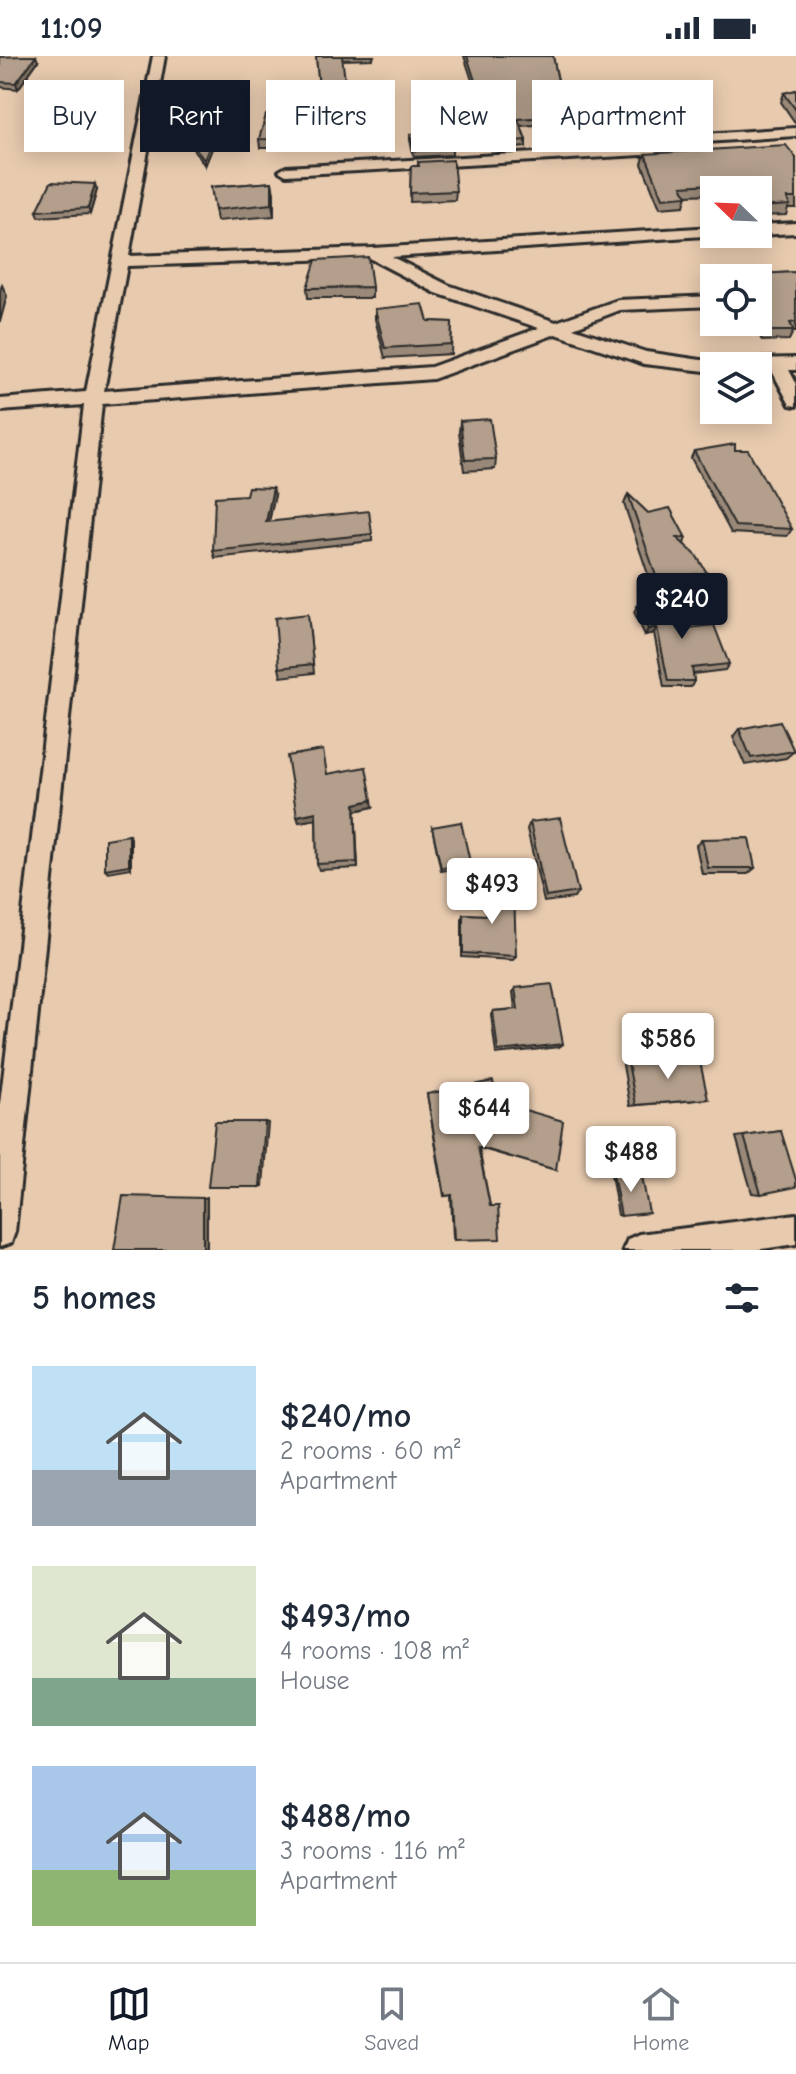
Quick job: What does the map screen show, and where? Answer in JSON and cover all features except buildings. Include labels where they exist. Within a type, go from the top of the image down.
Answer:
[{"type":"street","points":[[0,1232],[94,398],[159,56]]},
{"type":"street","points":[[286,171],[677,149],[704,138],[796,132]]},
{"type":"street","points":[[772,229],[796,228]]},
{"type":"street","points":[[120,261],[373,253],[700,233]]},
{"type":"street","points":[[373,253],[442,289],[644,358],[701,366],[787,364],[796,400]]},
{"type":"street","points":[[0,405],[433,373],[618,305],[700,302]]},
{"type":"street","points":[[639,1250],[796,1229]]}]
